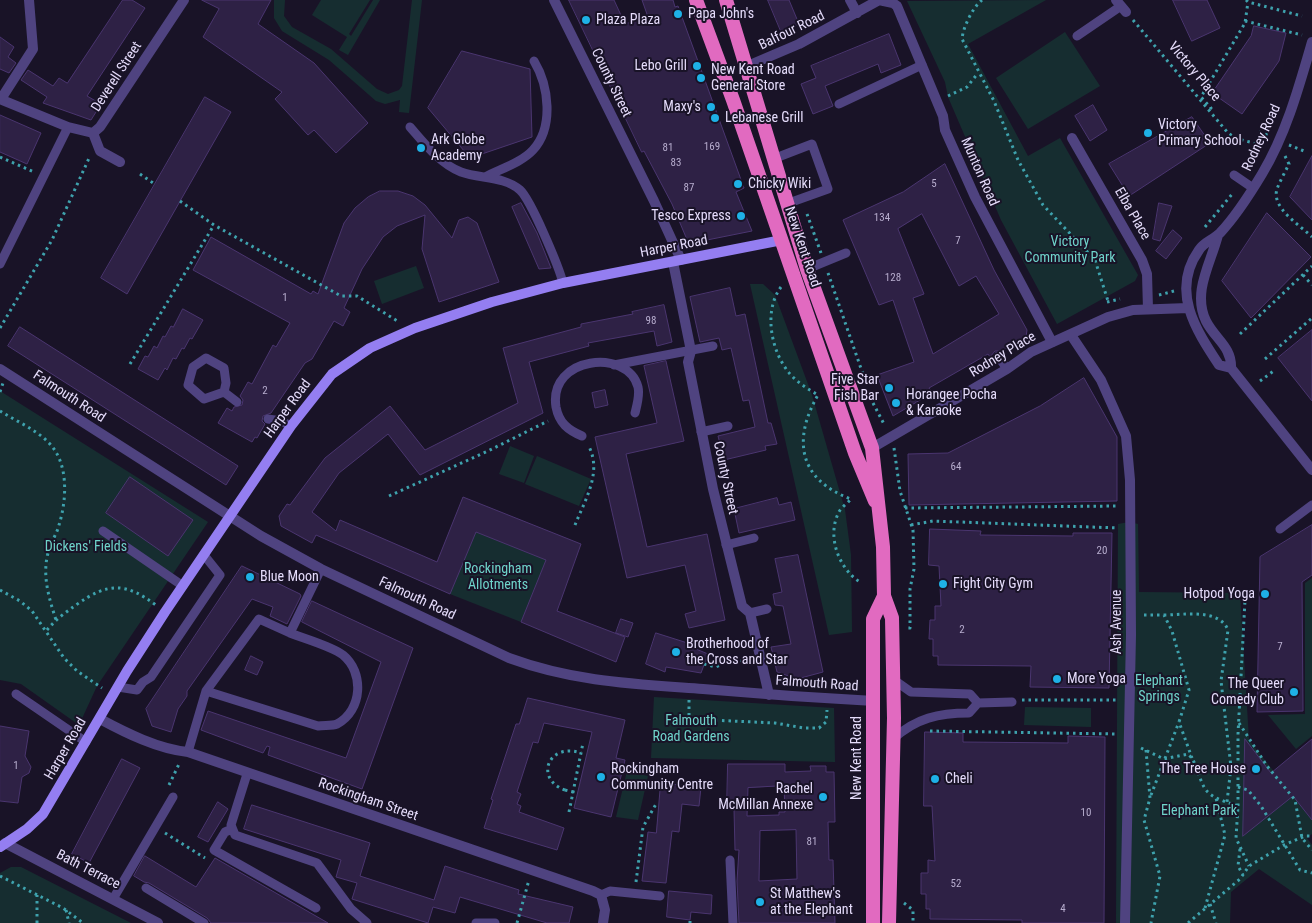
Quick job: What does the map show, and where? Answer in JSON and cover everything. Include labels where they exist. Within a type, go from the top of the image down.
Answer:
[{"type":"highway","name":"New Kent Road","points":[[696,0],[782,240],[855,453],[876,504]]},
{"type":"highway","name":"New Kent Road","points":[[726,0],[786,204],[807,269],[872,448],[876,470],[876,504],[882,548],[884,596],[892,618],[894,680],[889,923]]},
{"type":"highway","name":"New Kent Road","points":[[873,923],[873,619],[884,596]]},
{"type":"main road","name":"Harper Road","points":[[2,845],[27,829],[43,814],[165,612],[291,426],[332,374],[370,348],[447,316],[563,284],[782,240]]},
{"type":"street","points":[[29,0],[32,49],[0,99],[68,127],[93,133]]},
{"type":"street","name":"Deverell Street","points":[[97,145],[93,133],[100,127],[184,0]]},
{"type":"street","name":"County Street","points":[[554,0],[654,201],[677,261],[691,350],[688,362],[701,432],[726,545],[742,606],[750,613],[770,694]]},
{"type":"street","points":[[850,0],[857,13]]},
{"type":"street","name":"Balfour Road","points":[[746,67],[799,44],[879,0],[897,3]]},
{"type":"street","name":"Munton Road","points":[[897,3],[943,116],[945,130],[975,197],[1052,342]]},
{"type":"street","name":"Rodney Road","points":[[1231,368],[1231,357],[1206,322],[1202,303],[1204,274],[1218,235],[1253,188],[1274,151],[1290,114],[1312,42]]},
{"type":"street","name":"Elba Place","points":[[1072,138],[1142,260],[1147,274],[1148,309]]},
{"type":"street","points":[[97,145],[100,150],[120,162]]},
{"type":"street","name":"Rodney Road","points":[[1188,308],[1188,281],[1192,264],[1202,246],[1218,235]]},
{"type":"street","points":[[1188,308],[1199,334],[1219,365],[1231,368],[1312,470]]},
{"type":"street","name":"Rodney Place","points":[[872,448],[1007,369],[1031,352],[1052,342],[1114,315],[1134,310],[1188,308]]},
{"type":"street","name":"Ash Avenue","points":[[1071,335],[1101,380],[1126,436],[1130,480],[1131,615],[1125,923]]},
{"type":"street","name":"Falmouth Road","points":[[0,369],[230,516],[320,569],[526,664],[594,681],[827,700],[874,701]]},
{"type":"street","name":"Rockingham Street","points":[[100,719],[118,729],[532,869],[601,895]]},
{"type":"street","name":"Bath Terrace","points":[[2,845],[114,899],[158,923]]},
{"type":"street","points":[[601,895],[605,910],[603,923]]},
{"type":"lane","points":[[1078,36],[1121,6]]},
{"type":"lane","points":[[485,177],[518,161],[532,150],[542,135],[547,118],[544,82],[534,61]]},
{"type":"lane","points":[[839,104],[922,65]]},
{"type":"lane","points":[[0,264],[68,127]]},
{"type":"lane","points":[[410,127],[434,153],[450,166],[461,172],[510,184],[520,189],[558,265],[563,284]]},
{"type":"lane","points":[[773,159],[812,144],[828,189],[786,204]]},
{"type":"lane","points":[[1234,175],[1253,188]]},
{"type":"lane","points":[[807,269],[846,253]]},
{"type":"lane","points":[[582,436],[563,426],[558,416],[555,400],[557,390],[568,372],[592,362],[614,365],[713,346]]},
{"type":"lane","points":[[998,356],[1007,369]]},
{"type":"lane","points":[[206,358],[224,368],[226,383],[224,392],[204,399],[188,386],[193,367],[206,358]]},
{"type":"lane","points":[[614,365],[634,378],[638,387],[635,413]]},
{"type":"lane","points":[[224,392],[237,402]]},
{"type":"lane","points":[[268,419],[281,421],[291,426]]},
{"type":"lane","points":[[701,432],[728,426]]},
{"type":"lane","points":[[1280,529],[1312,507]]},
{"type":"lane","points":[[103,531],[183,586]]},
{"type":"lane","points":[[726,545],[754,538]]},
{"type":"lane","points":[[116,691],[137,690],[143,682],[152,677],[220,575],[204,555]]},
{"type":"lane","points":[[290,633],[320,569]]},
{"type":"lane","points":[[750,613],[767,609]]},
{"type":"lane","points":[[187,751],[206,691],[259,619],[342,654],[354,666],[359,683],[356,701],[348,716],[336,724],[318,726],[206,691]]},
{"type":"lane","points":[[894,680],[911,692],[970,694],[978,702],[1017,701]]},
{"type":"lane","points":[[16,694],[86,742]]},
{"type":"lane","points":[[893,739],[917,721],[944,713],[969,713],[978,702]]},
{"type":"lane","points":[[248,774],[231,825],[235,835],[317,863],[351,909],[367,923]]},
{"type":"lane","points":[[114,899],[173,797]]},
{"type":"lane","points":[[232,829],[226,832],[214,850],[316,908]]},
{"type":"lane","points":[[730,860],[732,923]]},
{"type":"lane","points":[[146,888],[204,923]]},
{"type":"lane","points":[[601,895],[610,891],[660,896]]},
{"type":"lane","points":[[476,923],[495,923]]},
{"type":"path","points":[[982,0],[977,4],[963,32],[962,39],[994,101],[1018,160],[1043,205],[1095,260],[1108,301]]},
{"type":"path","points":[[1210,110],[1211,108],[1201,97],[1245,20],[1247,1],[1302,16]]},
{"type":"path","name":"Victory Place","points":[[1121,6],[1228,133],[1234,138],[1262,146]]},
{"type":"path","points":[[1245,20],[1303,36]]},
{"type":"path","points":[[948,97],[967,86],[978,72]]},
{"type":"path","points":[[1258,132],[1270,136]]},
{"type":"path","points":[[1286,144],[1304,151]]},
{"type":"path","points":[[0,328],[52,240],[90,154],[97,145]]},
{"type":"path","points":[[1284,155],[1289,164],[1277,189],[1276,197],[1279,206],[1312,237]]},
{"type":"path","points":[[0,157],[43,177]]},
{"type":"path","points":[[140,174],[156,185]]},
{"type":"path","points":[[180,201],[214,225],[342,296],[357,296],[400,323]]},
{"type":"path","points":[[130,364],[214,225]]},
{"type":"path","name":"New Kent Road","points":[[814,232],[868,387]]},
{"type":"path","points":[[1240,334],[1312,266]]},
{"type":"path","points":[[1303,275],[1312,285]]},
{"type":"path","points":[[781,287],[774,297],[772,312],[775,345],[790,374],[803,386],[818,395],[805,422],[804,452],[808,464],[820,483],[833,493],[851,499],[839,511],[834,524],[834,537],[837,553],[844,568],[860,582]]},
{"type":"path","points":[[1265,358],[1312,318]]},
{"type":"path","points":[[1260,381],[1275,370]]},
{"type":"path","points":[[870,396],[884,424]]},
{"type":"path","points":[[0,411],[48,442],[61,462],[65,495],[63,513],[48,552],[46,571],[47,589],[56,620]]},
{"type":"path","points":[[389,496],[488,451],[558,416]]},
{"type":"path","points":[[575,525],[593,477],[594,456],[582,436]]},
{"type":"path","points":[[892,443],[905,508],[913,530],[914,562],[910,589],[910,628]]},
{"type":"path","points":[[905,508],[1129,506]]},
{"type":"path","points":[[911,525],[933,521],[1129,528]]},
{"type":"path","points":[[47,630],[56,620],[88,596],[115,587],[129,588],[140,593],[165,612]]},
{"type":"path","points":[[0,590],[20,601],[47,630],[56,647],[77,671],[116,691]]},
{"type":"path","points":[[1246,600],[1239,723],[1236,838],[1240,850],[1250,866]]},
{"type":"path","points":[[1131,615],[1216,617],[1225,624],[1228,630],[1221,681],[1231,767],[1227,802]]},
{"type":"path","points":[[1151,923],[1160,876],[1144,820],[1150,798],[1189,690],[1172,631],[1164,615]]},
{"type":"path","points":[[704,664],[716,667],[732,659],[751,663]]},
{"type":"path","points":[[690,688],[689,719],[707,721],[775,723],[804,728],[819,728],[826,722],[827,700]]},
{"type":"path","points":[[1017,701],[1130,700]]},
{"type":"path","points":[[1179,722],[1206,790],[1216,798],[1238,806]]},
{"type":"path","points":[[1239,723],[1267,766],[1295,800],[1302,838],[1312,850]]},
{"type":"path","points":[[923,731],[1130,738],[1146,750],[1164,759],[1183,754],[1188,754],[1193,758]]},
{"type":"path","points":[[569,812],[579,752],[583,743]]},
{"type":"path","points":[[577,793],[556,787],[547,771],[554,754],[568,749],[579,752]]},
{"type":"path","points":[[1146,750],[1150,798]]},
{"type":"path","points":[[173,797],[166,792],[187,751]]},
{"type":"path","points":[[1238,787],[1248,790],[1261,806],[1300,870],[1312,873]]},
{"type":"path","points":[[1205,909],[1225,834],[1216,798]]},
{"type":"path","points":[[635,893],[643,827],[656,804]]},
{"type":"path","points":[[155,827],[208,860],[214,850]]},
{"type":"path","points":[[1188,923],[1243,875],[1250,866],[1284,846],[1312,836]]},
{"type":"path","points":[[1240,850],[1238,866],[1243,875]]},
{"type":"path","points":[[517,923],[532,869]]},
{"type":"path","points":[[0,876],[66,910],[83,923]]},
{"type":"path","points":[[37,895],[37,923]]},
{"type":"path","points":[[906,903],[913,910],[913,923]]},
{"type":"path","points":[[1210,904],[1216,923]]},
{"type":"path","points":[[66,910],[69,923]]},
{"type":"green space","points":[[274,0],[285,0],[284,16],[292,27],[331,49],[377,89],[388,94],[399,90],[402,86],[412,0],[422,0],[409,113],[399,112],[400,100],[385,104],[376,101],[329,60],[282,31],[274,18]]},
{"type":"green space","points":[[321,0],[370,0],[349,34],[351,36],[373,0],[380,0],[348,55],[339,50],[347,37],[312,15]]},
{"type":"green space","name":"Victory Community Park","points":[[1046,0],[968,44],[1028,156],[1060,138],[1138,275],[1135,281],[1057,324],[1001,220],[948,97],[945,82],[907,1]]},
{"type":"green space","points":[[1065,32],[1100,86],[1028,129],[996,78]]},
{"type":"green space","points":[[416,266],[424,288],[382,304],[374,281]]},
{"type":"green space","points":[[750,284],[763,284],[775,295],[812,395],[845,510],[851,555],[852,632],[829,635]]},
{"type":"green space","name":"Dickens' Fields","points":[[0,391],[208,522],[97,686],[79,725],[21,684],[0,680]]},
{"type":"green space","points":[[510,446],[534,456],[524,483],[499,474]]},
{"type":"green space","points":[[537,456],[591,479],[579,506],[525,484]]},
{"type":"green space","name":"Elephant Park","points":[[1129,522],[1138,524],[1139,592],[1240,593],[1249,740],[1312,820],[1312,834],[1307,838],[1312,845],[1312,905],[1259,869],[1231,892],[1230,923],[1116,923],[1118,524]]},
{"type":"green space","name":"Rockingham Allotments","points":[[476,532],[546,560],[521,622],[450,594]]},
{"type":"green space","points":[[1312,578],[1312,736],[1296,749],[1268,715],[1305,714],[1305,583]]},
{"type":"green space","name":"Falmouth Road Gardens","points":[[654,697],[834,708],[835,762],[651,758]]},
{"type":"green space","points":[[1025,707],[1091,708],[1091,727],[1024,725]]},
{"type":"green space","points":[[627,771],[648,776],[638,820],[616,817]]},
{"type":"green space","points":[[11,867],[21,867],[131,923],[0,923],[0,873]]},
{"type":"building","points":[[123,0],[132,0],[145,8],[87,96],[101,104],[91,120],[43,103],[47,97],[21,80],[28,70],[53,86],[59,78],[67,83]]},
{"type":"building","points":[[202,0],[271,0],[258,24],[314,63],[368,123],[336,153],[314,130],[308,135],[275,99],[282,92],[203,37],[219,9]]},
{"type":"building","points":[[569,0],[614,0],[625,24],[648,17],[642,0],[673,0],[675,7],[678,6],[744,188],[736,192],[752,231],[692,243],[688,242],[672,204],[644,151],[642,152]]},
{"type":"building","points":[[768,0],[789,0],[799,24],[781,31]]},
{"type":"building","points":[[1173,0],[1207,0],[1220,28],[1192,41]]},
{"type":"building","points":[[1254,26],[1286,33],[1279,61],[1242,114],[1212,93],[1251,36]]},
{"type":"building","points":[[889,34],[901,65],[881,73],[878,64],[825,86],[833,106],[813,114],[801,84],[816,78],[811,66]]},
{"type":"building","points":[[0,37],[14,47],[8,57],[16,63],[9,73],[0,69]]},
{"type":"building","points":[[462,51],[530,69],[532,137],[470,158],[428,108]]},
{"type":"building","points":[[205,97],[231,112],[127,294],[101,278]]},
{"type":"building","points":[[1093,105],[1107,130],[1090,141],[1075,116]]},
{"type":"building","points":[[0,115],[41,133],[27,164],[0,152]]},
{"type":"building","points":[[1192,117],[1210,143],[1129,196],[1109,164]]},
{"type":"building","points":[[1312,156],[1312,220],[1290,197]]},
{"type":"building","points":[[945,164],[994,270],[1027,330],[1026,337],[1001,351],[995,351],[990,357],[988,354],[929,388],[932,393],[893,416],[877,375],[914,362],[893,300],[879,305],[843,220],[903,192]],"holes":[[[922,214],[959,286],[976,276],[999,314],[933,354],[913,298],[924,294],[898,229]]]},
{"type":"building","points":[[380,191],[398,191],[413,196],[425,205],[452,238],[459,220],[468,217],[477,223],[499,282],[439,302],[422,249],[425,215],[397,226],[383,237],[362,269],[344,308],[350,312],[343,326],[334,321],[312,359],[305,363],[271,413],[263,416],[262,421],[265,424],[257,438],[255,437],[252,442],[218,423],[227,408],[232,411],[234,407],[242,405],[243,400],[240,396],[248,382],[252,384],[273,345],[276,347],[290,323],[193,270],[211,237],[311,294],[313,291],[318,294],[344,223],[355,208],[368,197]]},
{"type":"building","points":[[521,203],[537,233],[551,268],[539,269],[512,207]]},
{"type":"building","points":[[1159,203],[1172,206],[1160,241],[1153,239]]},
{"type":"building","points":[[1267,213],[1311,257],[1251,318],[1222,281]]},
{"type":"building","points":[[1173,230],[1182,238],[1166,259],[1156,251]]},
{"type":"building","points":[[730,288],[736,316],[745,314],[768,423],[771,423],[777,444],[765,446],[766,450],[724,460],[718,436],[755,427],[749,400],[743,401],[731,348],[722,350],[719,338],[700,342],[690,297]]},
{"type":"building","points":[[664,305],[672,342],[657,346],[654,331],[588,343],[589,346],[529,362],[543,413],[420,475],[388,434],[339,473],[312,512],[336,531],[340,520],[437,562],[463,497],[581,544],[557,611],[625,637],[616,662],[521,622],[546,560],[476,532],[450,594],[316,535],[312,543],[281,526],[279,516],[287,504],[290,505],[325,458],[390,406],[425,450],[518,403],[503,348],[581,327],[581,324],[633,314],[632,312]]},
{"type":"building","points":[[183,309],[203,320],[192,339],[190,338],[184,349],[182,348],[176,359],[173,358],[167,370],[165,368],[158,380],[138,369],[145,356],[148,357],[154,346],[157,348],[163,336],[165,337],[171,326],[173,327]]},
{"type":"building","points":[[20,327],[238,466],[226,485],[8,346]]},
{"type":"building","points":[[1312,330],[1312,401],[1278,358]]},
{"type":"building","points":[[666,361],[684,441],[626,454],[647,547],[707,534],[725,620],[689,628],[685,614],[696,611],[685,565],[627,578],[595,437],[657,423],[644,366]]},
{"type":"building","points":[[1084,378],[1117,437],[1117,501],[909,505],[908,454],[948,453],[1040,406]]},
{"type":"building","points":[[605,390],[608,405],[595,408],[592,393]]},
{"type":"building","points":[[130,477],[193,520],[168,556],[106,513]]},
{"type":"building","points":[[777,498],[779,505],[791,502],[795,520],[739,533],[734,509]]},
{"type":"building","points":[[1312,525],[1312,575],[1302,582],[1303,711],[1257,712],[1260,557]]},
{"type":"building","points":[[930,529],[981,531],[980,535],[1073,536],[1073,533],[1112,533],[1109,688],[1030,687],[1031,666],[938,665],[938,656],[933,656],[933,639],[929,639],[930,620],[935,620],[935,606],[941,606],[939,566],[929,565]]},
{"type":"building","points":[[798,555],[823,672],[797,679],[777,672],[771,647],[791,644],[783,606],[775,605],[773,594],[782,592],[775,559]]},
{"type":"building","points":[[242,566],[300,594],[301,596],[287,624],[270,616],[273,607],[252,599],[187,691],[187,696],[178,709],[171,732],[152,726],[146,709]]},
{"type":"building","points":[[312,601],[413,648],[362,789],[268,755],[270,747],[267,746],[263,753],[201,730],[208,711],[346,758],[381,662],[302,622]]},
{"type":"building","points":[[621,619],[633,623],[628,637],[616,633]]},
{"type":"building","name":"Brotherhood of the Cross and Star","points":[[656,633],[697,646],[696,649],[708,654],[701,673],[666,667],[665,672],[646,664]]},
{"type":"building","points":[[251,656],[263,662],[257,675],[245,670]]},
{"type":"building","points":[[528,698],[625,720],[616,758],[625,760],[611,817],[574,808],[592,732],[544,723],[538,743],[533,742],[517,792],[521,794],[517,804],[521,806],[519,812],[564,828],[557,850],[484,828],[493,800],[491,799],[516,724],[519,724]]},
{"type":"building","points":[[0,726],[29,731],[25,756],[31,767],[29,773],[22,777],[18,803],[0,801]]},
{"type":"building","points":[[925,732],[963,733],[963,742],[1068,743],[1068,736],[1105,737],[1104,923],[1022,923],[1022,920],[930,919],[930,909],[926,909],[926,894],[921,894],[921,873],[928,873],[928,860],[935,861],[932,806],[924,806]]},
{"type":"building","points":[[1245,739],[1271,773],[1312,739],[1312,820],[1293,796],[1243,836]]},
{"type":"building","points":[[122,759],[140,768],[89,863],[72,854]]},
{"type":"building","points":[[728,764],[785,764],[785,772],[811,771],[810,766],[826,766],[826,772],[834,772],[835,822],[828,822],[829,860],[833,860],[835,923],[739,923],[737,881],[739,850],[735,850],[734,809],[727,808]],"holes":[[[784,786],[785,812],[779,812],[779,815],[747,816],[748,788]],[[796,830],[797,879],[759,881],[760,831]]]},
{"type":"building","points":[[661,783],[701,787],[699,806],[682,804],[679,832],[672,831],[666,883],[642,881],[648,832],[656,833]]},
{"type":"building","points":[[218,802],[228,809],[208,842],[198,837]]},
{"type":"building","points":[[252,805],[370,843],[360,876],[434,900],[445,866],[519,890],[518,894],[573,907],[569,923],[547,923],[460,897],[455,913],[433,907],[428,923],[352,899],[357,883],[336,877],[341,860],[244,829]]},
{"type":"building","points":[[145,856],[196,887],[215,858],[328,923],[211,923],[207,918],[134,876]]},
{"type":"building","points":[[669,891],[712,895],[711,914],[691,912],[690,920],[667,917]]},
{"type":"place","name":"Papa John's","points":[[678,14]]},
{"type":"place","name":"Plaza Plaza","points":[[586,20]]},
{"type":"place","name":"Lebo Grill","points":[[697,66]]},
{"type":"place","name":"New Kent Road General Store","points":[[701,78]]},
{"type":"place","name":"Maxy's","points":[[711,107]]},
{"type":"place","name":"Lebanese Grill","points":[[715,118]]},
{"type":"place","name":"Victory Primary School","points":[[1148,133]]},
{"type":"place","name":"Ark Globe Academy","points":[[421,148]]},
{"type":"place","name":"Chicky Wiki","points":[[738,184]]},
{"type":"place","name":"Tesco Express","points":[[741,216]]},
{"type":"place","name":"Five Star Fish Bar","points":[[889,388]]},
{"type":"place","name":"Horangee Pocha & Karaoke","points":[[896,403]]},
{"type":"place","name":"Blue Moon","points":[[250,577]]},
{"type":"place","name":"Fight City Gym","points":[[943,584]]},
{"type":"place","name":"Hotpod Yoga","points":[[1265,594]]},
{"type":"place","name":"Brotherhood of the Cross and Star","points":[[676,652]]},
{"type":"place","name":"More Yoga","points":[[1057,679]]},
{"type":"place","name":"The Queer Comedy Club","points":[[1294,692]]},
{"type":"place","name":"The Tree House","points":[[1256,769]]},
{"type":"place","name":"Rockingham Community Centre","points":[[601,777]]},
{"type":"place","name":"Cheli","points":[[935,779]]},
{"type":"place","name":"Rachel McMillan Annexe","points":[[823,797]]},
{"type":"place","name":"St Matthew's at the Elephant","points":[[760,902]]},
{"type":"park label","name":"Elephant Springs","points":[[1159,690]]}]
